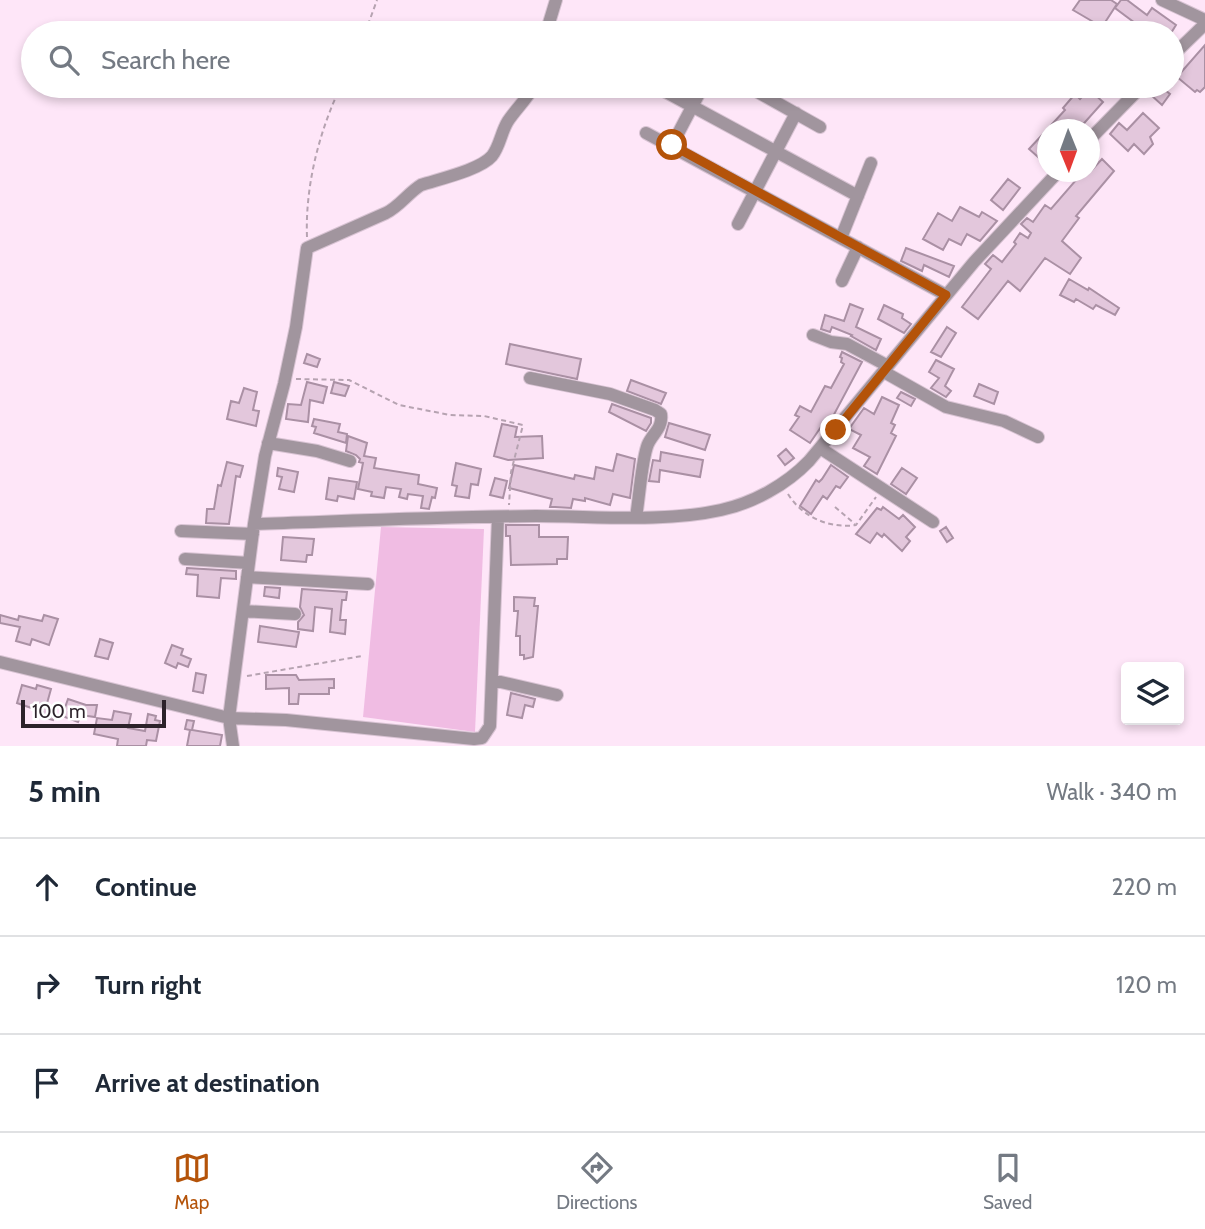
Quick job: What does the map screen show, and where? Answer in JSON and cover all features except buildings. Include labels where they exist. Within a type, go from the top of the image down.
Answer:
[{"type":"street","points":[[550,21],[556,0]]},
{"type":"street","points":[[1162,0],[1205,22],[1184,44]]},
{"type":"street","points":[[233,746],[229,718],[253,529],[268,443],[298,315],[307,248],[386,214],[421,185],[486,161],[495,150],[517,108],[527,98]]},
{"type":"street","points":[[678,98],[858,196]]},
{"type":"street","points":[[672,145],[697,98]]},
{"type":"street","points":[[769,98],[820,127]]},
{"type":"street","points":[[1100,129],[1130,98]]},
{"type":"street","points":[[738,224],[796,113]]},
{"type":"street","points":[[646,133],[946,295]]},
{"type":"street","points":[[841,238],[871,163]]},
{"type":"street","points":[[181,531],[503,517],[636,517],[721,510],[754,499],[799,471],[946,295],[1048,182]]},
{"type":"street","points":[[842,281],[858,247]]},
{"type":"street","points":[[813,335],[831,342],[847,344],[946,407],[1004,422],[1038,437]]},
{"type":"street","points":[[530,378],[610,394],[661,414],[658,430],[648,445],[636,517]]},
{"type":"street","points":[[268,443],[317,451],[350,461]]},
{"type":"street","points":[[820,448],[933,522]]},
{"type":"street","points":[[0,662],[229,718],[286,720],[482,738],[490,726],[503,517]]},
{"type":"street","points":[[184,559],[249,563]]},
{"type":"street","points":[[247,577],[368,584]]},
{"type":"street","points":[[243,611],[295,614]]},
{"type":"street","points":[[492,680],[557,695]]},
{"type":"path","points":[[369,21],[377,0]]},
{"type":"path","points":[[307,248],[306,219],[318,149],[337,98]]},
{"type":"path","points":[[285,379],[349,380],[399,405],[450,415],[484,416],[523,425],[503,517]]},
{"type":"path","points":[[782,483],[796,508],[842,527],[856,525],[882,488]]},
{"type":"path","points":[[835,507],[856,525]]},
{"type":"path","points":[[236,679],[362,656]]},
{"type":"shaded area","points":[[381,527],[484,529],[475,732],[363,717]]},
{"type":"route","points":[[672,145],[946,295],[836,430]]}]
